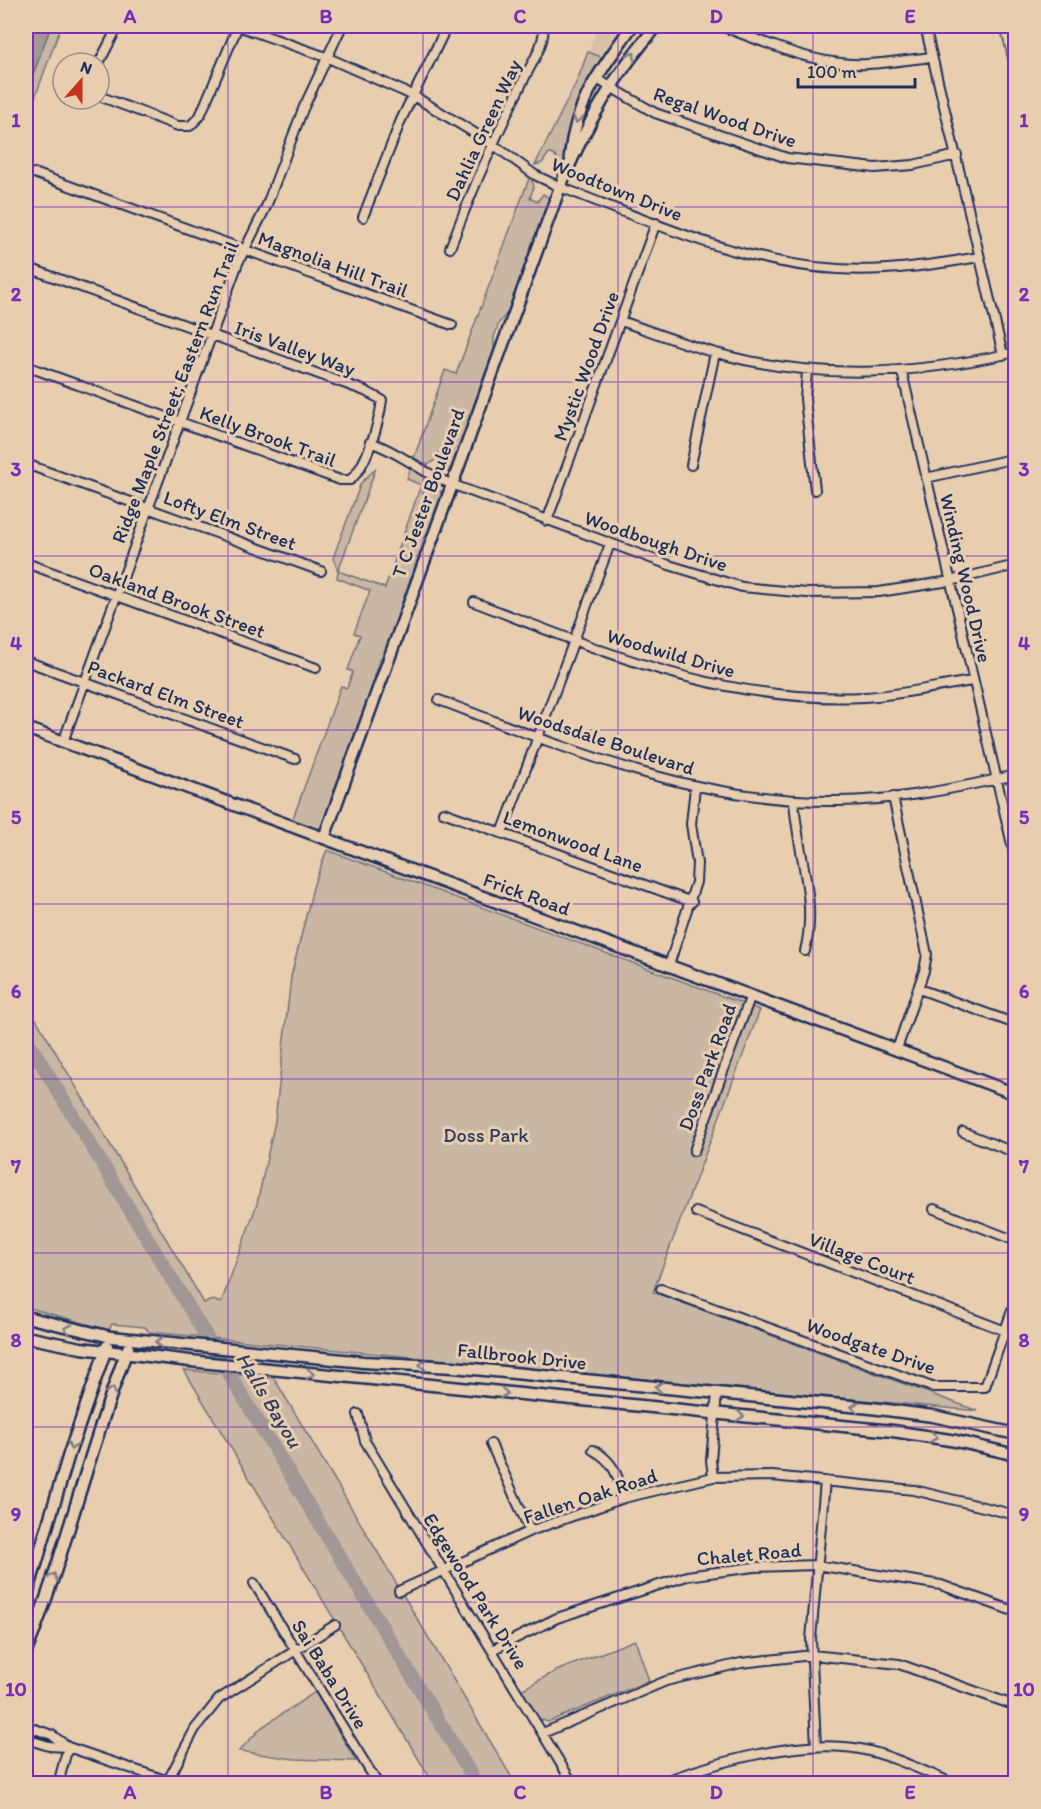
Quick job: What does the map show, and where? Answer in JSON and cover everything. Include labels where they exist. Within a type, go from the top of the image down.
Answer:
[{"type":"street","points":[[105,51],[118,26]]},
{"type":"street","points":[[111,101],[178,126],[190,126],[200,116],[238,26]]},
{"type":"street","name":"Woodtown Drive","points":[[238,26],[326,57],[412,95],[491,143],[536,175],[560,187],[745,254],[810,267],[877,270],[918,267],[979,257]]},
{"type":"street","name":"Ridge Maple Street; Eastern Run Trail","points":[[63,742],[244,249],[266,207],[303,109],[342,26]]},
{"type":"street","points":[[363,217],[412,95],[447,26]]},
{"type":"street","name":"Dahlia Green Way","points":[[450,248],[491,143],[532,64],[544,35],[543,26]]},
{"type":"street","name":"T C Jester Boulevard","points":[[570,163],[573,134],[582,102],[632,26]]},
{"type":"street","name":"T C Jester Boulevard","points":[[324,838],[560,187],[570,163],[610,88],[657,26]]},
{"type":"street","points":[[721,26],[804,56],[837,62],[867,64],[932,57]]},
{"type":"street","points":[[925,26],[1003,355]]},
{"type":"street","name":"Regal Wood Drive","points":[[597,79],[655,113],[787,158],[875,168],[913,165],[957,155]]},
{"type":"street","name":"Magnolia Hill Trail","points":[[34,173],[452,325]]},
{"type":"street","name":"Mystic Wood Drive","points":[[547,521],[656,223]]},
{"type":"street","name":"Iris Valley Way","points":[[26,267],[365,391],[382,400]]},
{"type":"street","points":[[621,321],[715,353],[807,370],[902,372],[1016,352]]},
{"type":"street","points":[[691,465],[715,353]]},
{"type":"street","name":"Kelly Brook Trail","points":[[26,366],[340,480],[350,480],[359,472],[382,400]]},
{"type":"street","points":[[807,370],[805,399],[815,490]]},
{"type":"street","name":"Winding Wood Drive","points":[[902,372],[1016,862]]},
{"type":"street","name":"Woodbough Drive","points":[[370,442],[398,453],[434,477],[451,484],[610,544],[704,577],[742,587],[846,594],[950,581],[1016,565]]},
{"type":"street","points":[[926,478],[1016,458]]},
{"type":"street","name":"Lofty Elm Street","points":[[26,464],[321,571]]},
{"type":"street","points":[[502,833],[610,544]]},
{"type":"street","name":"Oakland Brook Street","points":[[26,563],[316,669]]},
{"type":"street","name":"Woodwild Drive","points":[[474,602],[664,672],[743,691],[807,697],[866,697],[973,681]]},
{"type":"street","name":"Packard Elm Street","points":[[26,661],[295,759]]},
{"type":"street","name":"Woodsdale Boulevard","points":[[439,700],[623,768],[695,787],[794,800],[838,801],[893,797],[1016,775]]},
{"type":"street","name":"Frick Road","points":[[26,728],[1016,1094]]},
{"type":"street","points":[[669,965],[692,902],[697,873],[691,824],[695,787]]},
{"type":"street","points":[[893,797],[927,954],[919,989],[897,1049]]},
{"type":"street","points":[[794,800],[799,850],[811,912],[805,951]]},
{"type":"street","name":"Lemonwood Lane","points":[[443,812],[692,902]]},
{"type":"street","points":[[919,989],[1016,1024]]},
{"type":"street","name":"Doss Park Road","points":[[694,1151],[751,996]]},
{"type":"street","points":[[963,1132],[1016,1153]]},
{"type":"street","points":[[934,1209],[1016,1241]]},
{"type":"street","name":"Village Court","points":[[696,1212],[1016,1335]]},
{"type":"street","name":"Woodgate Drive","points":[[661,1289],[932,1387],[985,1387],[1016,1299]]},
{"type":"street","name":"Fallbrook Drive","points":[[26,1317],[111,1337],[249,1352],[538,1375],[896,1411],[953,1419],[1016,1434]]},
{"type":"street","name":"Fallbrook Drive","points":[[26,1336],[105,1351],[252,1368],[893,1431],[956,1441],[1016,1455]]},
{"type":"street","points":[[26,1598],[69,1454],[111,1337]]},
{"type":"street","points":[[26,1652],[46,1597],[88,1461],[131,1339]]},
{"type":"street","points":[[362,1379],[364,1362]]},
{"type":"street","points":[[536,1396],[538,1375]]},
{"type":"street","points":[[713,1478],[711,1460],[717,1393]]},
{"type":"street","points":[[893,1431],[896,1411]]},
{"type":"street","name":"Edgewood Park Drive","points":[[358,1414],[365,1441],[494,1649],[573,1784]]},
{"type":"street","points":[[491,1444],[530,1531]]},
{"type":"street","points":[[593,1450],[609,1460],[615,1467],[624,1498]]},
{"type":"street","name":"Fallen Oak Road","points":[[399,1591],[530,1531],[624,1498],[713,1478],[772,1476],[926,1493],[1016,1515]]},
{"type":"street","points":[[816,1747],[812,1655],[816,1565],[825,1481]]},
{"type":"street","name":"Chalet Road","points":[[494,1649],[557,1618],[687,1576],[754,1567],[816,1565],[941,1585],[1016,1612]]},
{"type":"street","name":"Sai Baba Drive","points":[[254,1583],[378,1784]]},
{"type":"street","points":[[166,1782],[195,1729],[219,1699],[335,1625]]},
{"type":"street","points":[[543,1733],[666,1681],[741,1663],[812,1655],[899,1664],[1016,1706]]},
{"type":"street","points":[[26,1726],[52,1735],[68,1747]]},
{"type":"street","points":[[26,1739],[49,1746],[68,1747],[177,1784]]},
{"type":"street","points":[[57,1784],[68,1747]]},
{"type":"street","points":[[656,1784],[725,1763],[816,1747],[860,1749],[955,1784]]},
{"type":"shaded area","points":[[26,26],[51,26],[26,94]]},
{"type":"shaded area","points":[[598,26],[627,26],[604,58],[588,52]]},
{"type":"green space","points":[[26,26],[61,26],[51,51],[26,122]]},
{"type":"green space","points":[[588,52],[604,58],[584,88],[565,165],[558,173],[554,171],[557,157],[549,153],[542,163],[535,165],[577,81]]},
{"type":"green space","points":[[530,176],[534,186],[530,198],[537,202],[543,194],[548,197],[549,202],[510,309],[499,323],[494,337],[494,353],[455,461],[448,472],[444,471],[446,455],[438,453],[435,460],[428,465],[414,458],[445,370],[456,374]]},
{"type":"green space","points":[[411,467],[424,477],[426,486],[441,491],[441,501],[390,644],[378,663],[374,685],[324,825],[313,828],[292,821],[341,686],[347,688],[353,672],[348,670],[360,635],[354,633],[370,591],[337,578],[338,571],[385,588],[421,485],[407,479]]},
{"type":"green space","points":[[376,468],[338,571],[333,558],[361,483]]},
{"type":"green space","name":"Doss Park","points":[[327,850],[760,1010],[653,1292],[978,1411],[149,1332],[145,1327],[112,1324],[109,1330],[26,1307],[26,1011],[36,1019],[204,1303],[213,1300],[221,1303],[257,1204],[275,1121],[291,977],[314,884]]},
{"type":"green space","points":[[184,1370],[274,1378],[515,1783],[433,1783]]},
{"type":"green space","points":[[635,1640],[649,1681],[548,1722],[539,1719],[521,1690],[556,1671]]},
{"type":"green space","points":[[315,1692],[356,1761],[294,1759],[239,1751],[262,1727]]},
{"type":"waterway","points":[[1000,26],[1016,92]]},
{"type":"waterway","name":"Halls Bayou","points":[[26,1038],[477,1784]]}]
